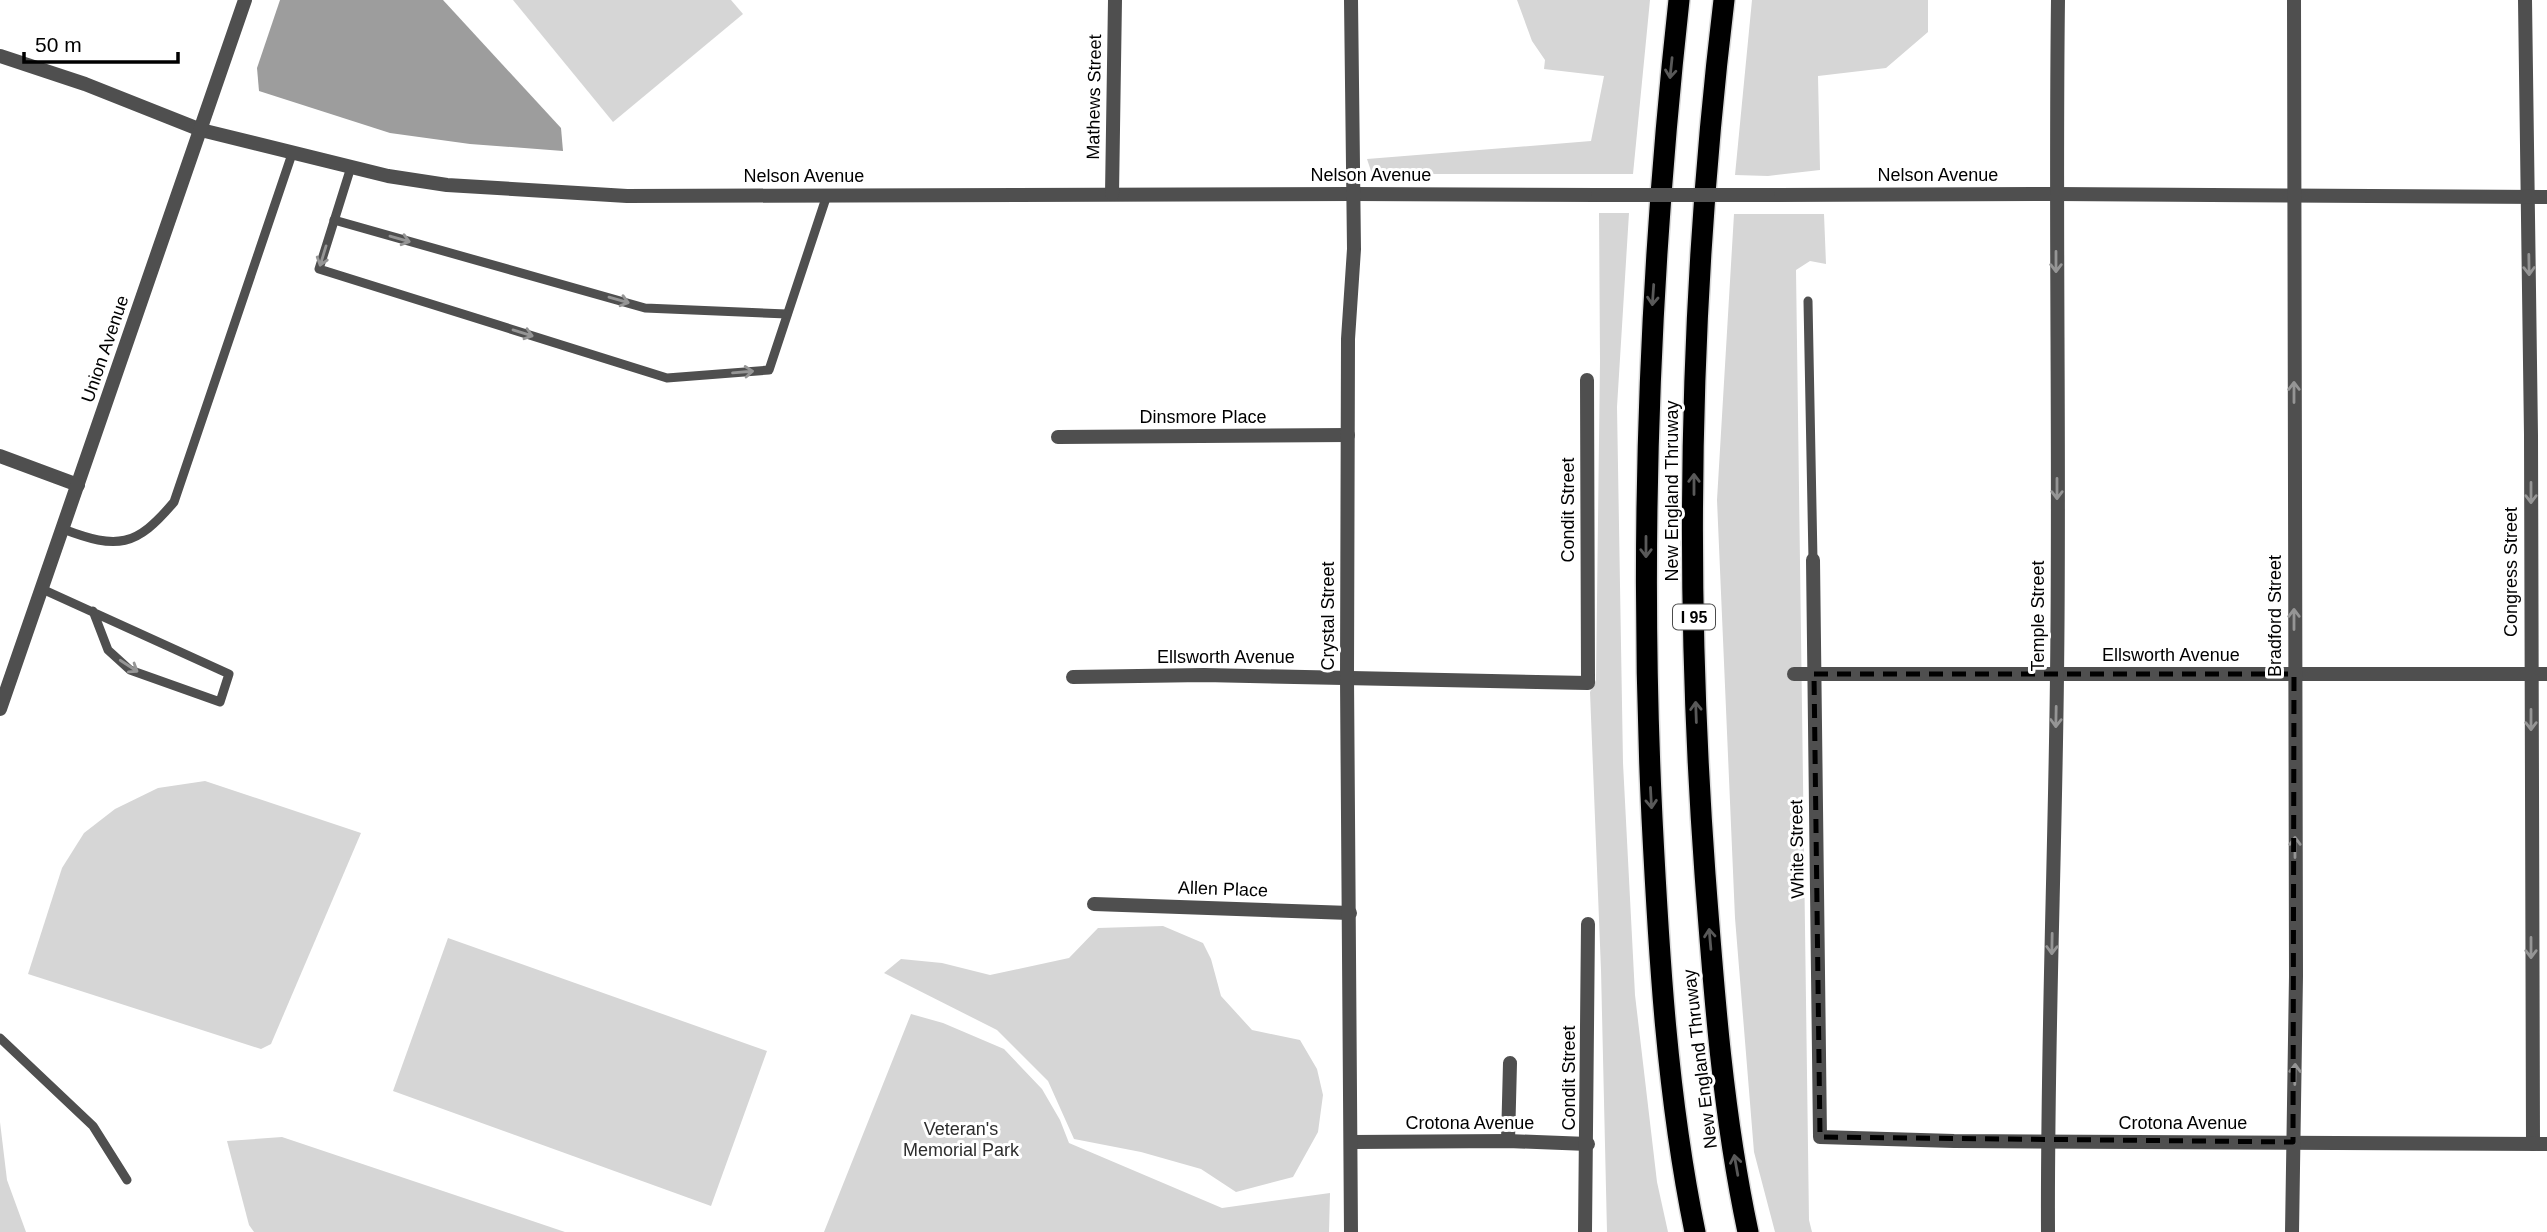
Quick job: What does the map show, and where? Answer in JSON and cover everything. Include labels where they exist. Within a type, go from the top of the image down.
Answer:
[{"type":"highway","name":"New England Thruway","points":[[1678,0],[1653,306],[1647,457],[1646,594],[1649,756],[1661,956],[1675,1106],[1695,1232]]},
{"type":"highway","name":"New England Thruway","points":[[1724,0],[1699,313],[1694,463],[1695,690],[1714,990],[1732,1142],[1748,1232]]},
{"type":"street","name":"Union Avenue","points":[[0,709],[245,0]]},
{"type":"street","name":"Mathews Street","points":[[1112,194],[1115,0]]},
{"type":"street","name":"Crystal Street","points":[[1351,1232],[1347,678],[1348,339],[1354,250],[1352,0]]},
{"type":"street","name":"Temple Street","points":[[2049,1232],[2048,1141],[2057,674],[2056,194],[2059,0]]},
{"type":"street","name":"Bradford Street","points":[[2292,1232],[2296,976],[2294,0]]},
{"type":"street","name":"Congress Street","points":[[2525,0],[2531,435],[2531,911],[2540,1144]]},
{"type":"street","name":"Nelson Avenue","points":[[0,56],[85,84],[201,130],[292,154],[388,176],[447,185],[599,194],[2056,194],[2547,197]]},
{"type":"street","name":"Condit Street","points":[[1587,380],[1588,683]]},
{"type":"street","name":"Dinsmore Place","points":[[1058,437],[1348,435]]},
{"type":"street","points":[[2531,435],[2547,436]]},
{"type":"street","points":[[0,456],[78,485]]},
{"type":"street","name":"White Street","points":[[1813,560],[1820,1137]]},
{"type":"street","name":"Ellsworth Avenue","points":[[1794,674],[2547,674]]},
{"type":"street","name":"Ellsworth Avenue","points":[[1073,677],[1204,675],[1588,683]]},
{"type":"street","name":"Allen Place","points":[[1094,904],[1350,913]]},
{"type":"street","points":[[2531,911],[2547,911]]},
{"type":"street","name":"Condit Street","points":[[1586,1232],[1588,924]]},
{"type":"street","points":[[1508,1141],[1510,1063]]},
{"type":"street","name":"Crotona Avenue","points":[[1820,1137],[2540,1144]]},
{"type":"street","name":"Crotona Avenue","points":[[1352,1142],[1508,1141],[1588,1144]]},
{"type":"lane","points":[[63,529],[93,541],[123,542],[153,527],[174,502],[292,154]]},
{"type":"lane","points":[[351,167],[319,269],[667,378],[769,370],[827,195]]},
{"type":"lane","points":[[334,220],[645,308],[787,314]]},
{"type":"lane","points":[[1808,301],[1813,560]]},
{"type":"lane","points":[[42,589],[93,611],[229,674],[220,702],[130,670],[108,650],[93,611]]},
{"type":"lane","points":[[0,1038],[93,1126],[127,1180]]},
{"type":"highlighted area","points":[[1814,674],[2294,674],[2293,1142],[1820,1137]]},
{"type":"green space","points":[[513,0],[731,0],[743,14],[613,122]]},
{"type":"green space","points":[[1517,0],[1650,0],[1633,174],[1372,174],[1367,159],[1591,141],[1604,76],[1544,69],[1545,60],[1532,41]]},
{"type":"green space","points":[[1752,0],[1928,0],[1928,32],[1886,68],[1818,76],[1820,170],[1768,176],[1735,175]]},
{"type":"green space","points":[[1599,213],[1629,213],[1617,407],[1623,763],[1635,995],[1657,1182],[1668,1232],[1607,1232],[1601,970],[1590,692],[1596,680]]},
{"type":"green space","points":[[1734,214],[1824,214],[1826,264],[1810,261],[1796,270],[1809,1220],[1812,1232],[1775,1232],[1754,1152],[1735,918],[1717,500]]},
{"type":"green space","points":[[205,781],[361,833],[271,1044],[261,1049],[28,974],[62,868],[84,833],[115,809],[158,788]]},
{"type":"green space","points":[[1163,926],[1203,943],[1211,959],[1221,996],[1252,1030],[1300,1040],[1317,1069],[1323,1095],[1318,1132],[1293,1177],[1236,1192],[1201,1169],[1141,1152],[1074,1139],[1048,1081],[997,1030],[884,973],[901,959],[942,963],[990,975],[1069,958],[1098,928]]},
{"type":"green space","points":[[448,938],[767,1051],[711,1206],[393,1091]]},
{"type":"green space","name":"Veteran's Memorial Park","points":[[911,1014],[943,1023],[1004,1049],[1042,1089],[1060,1120],[1069,1143],[1222,1208],[1330,1193],[1329,1232],[824,1232]]},
{"type":"green space","points":[[0,1122],[7,1180],[26,1232],[0,1232]]},
{"type":"green space","points":[[282,1137],[565,1232],[254,1232],[249,1225],[227,1141]]},
{"type":"shaded area","points":[[280,0],[443,0],[561,128],[563,151],[470,144],[390,133],[259,91],[257,68]]}]
